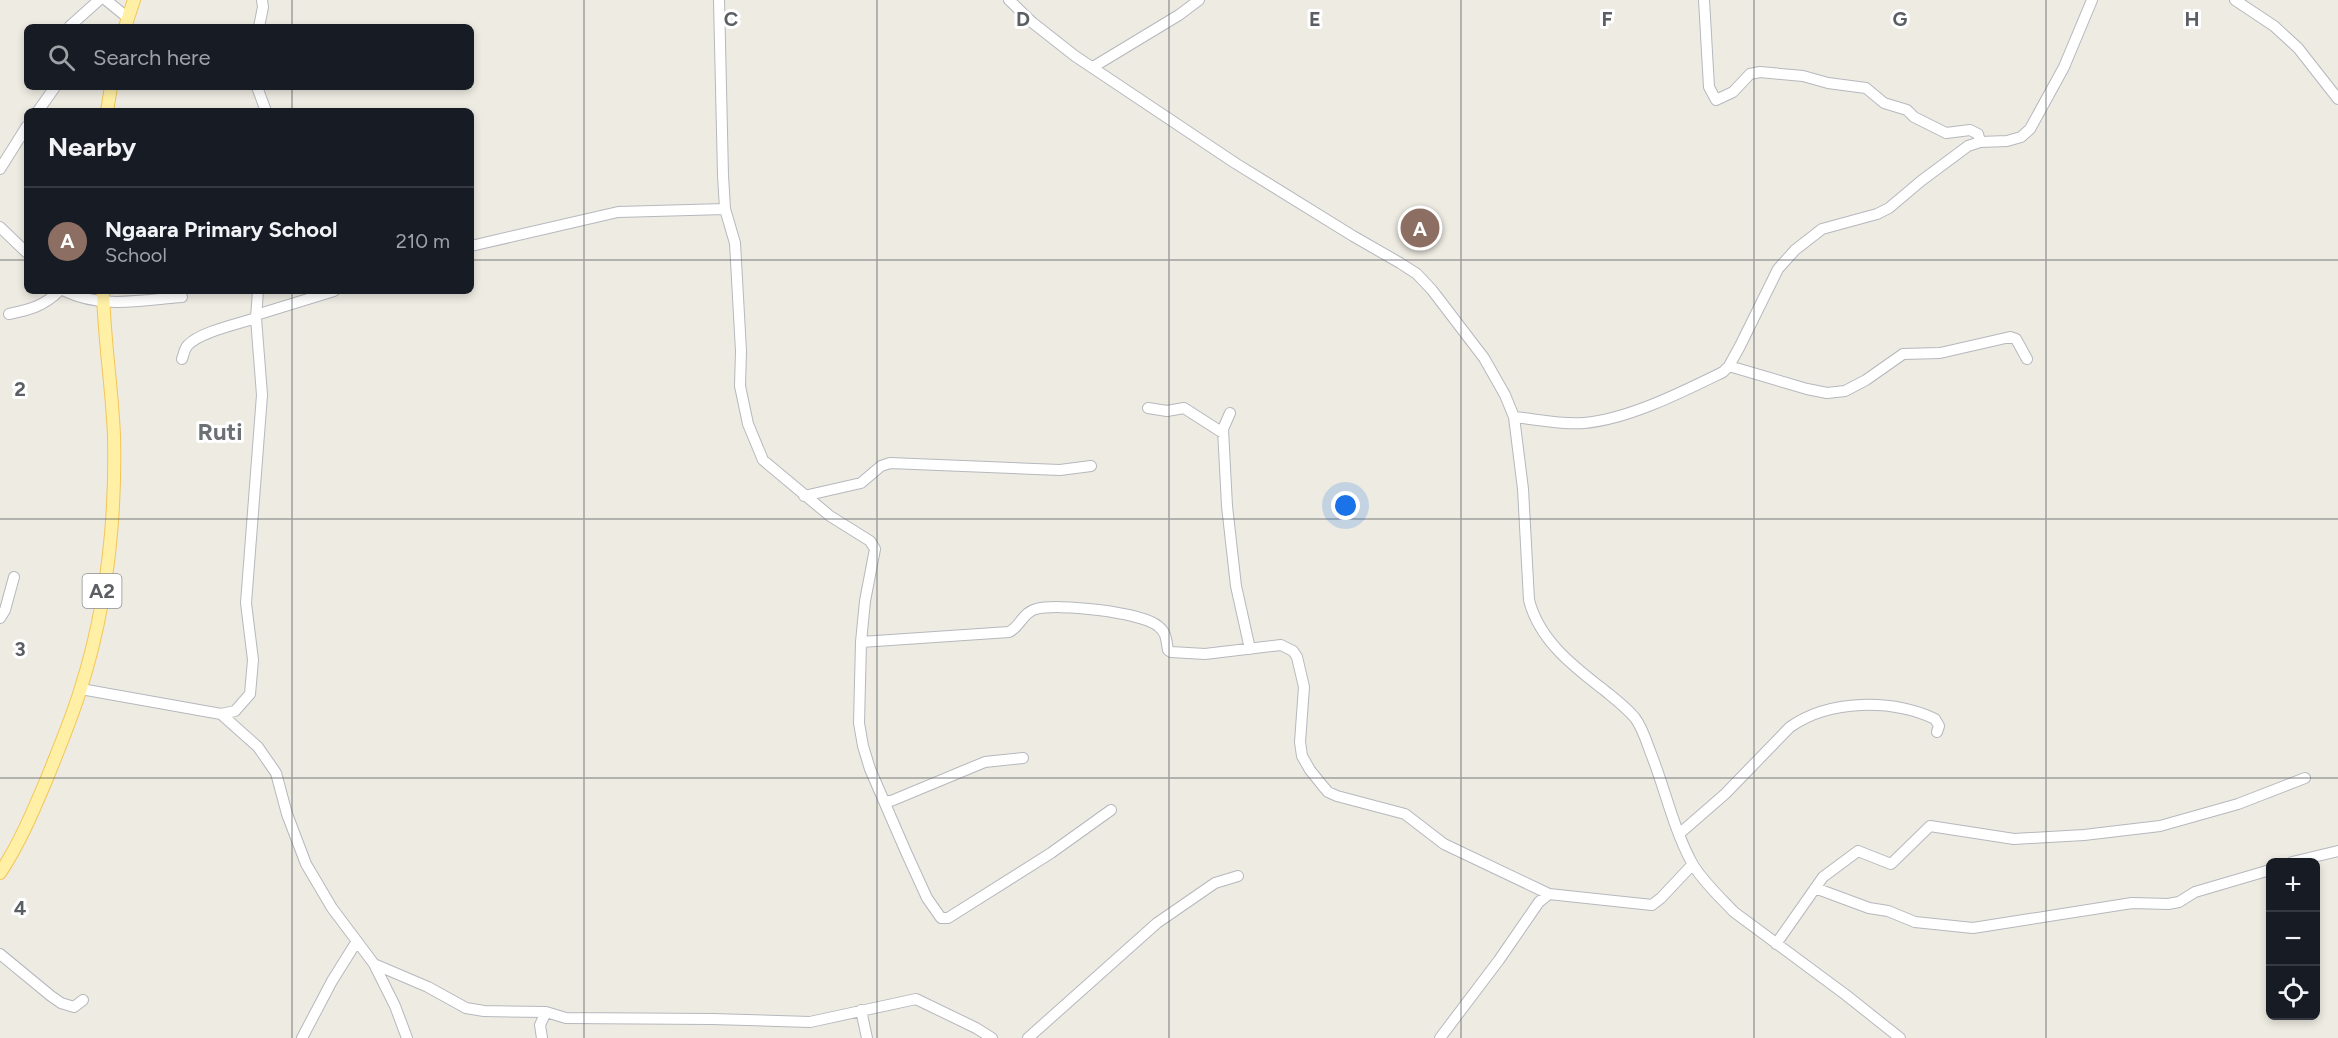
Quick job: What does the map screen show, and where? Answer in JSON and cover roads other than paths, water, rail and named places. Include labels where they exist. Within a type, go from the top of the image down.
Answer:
[{"type":"main road","points":[[126,22],[134,0]]},
{"type":"main road","points":[[108,108],[110,90]]},
{"type":"main road","name":"A2","points":[[0,873],[34,808],[81,689],[105,576],[113,503],[114,434],[103,297]]},
{"type":"street","points":[[260,24],[262,0]]},
{"type":"street","points":[[719,0],[719,69],[725,209],[735,243],[741,351],[740,386],[748,424],[763,460],[830,516],[870,541],[875,549],[865,601],[861,642],[859,723],[870,769],[927,898],[938,915],[943,919],[948,918],[1051,853],[1111,810]]},
{"type":"street","points":[[1009,0],[1033,23],[1094,67],[1235,163],[1417,274],[1432,290],[1484,358],[1505,395],[1514,417],[1523,489],[1528,600],[1533,615],[1562,655],[1626,708],[1636,720],[1692,865],[1734,912],[1900,1038]]},
{"type":"street","points":[[1094,67],[1179,15],[1199,0]]},
{"type":"street","points":[[1704,0],[1709,87],[1716,100],[1733,92],[1750,74],[1760,72],[1803,76],[1866,88],[1884,103],[1907,110],[1914,117],[1946,133],[1970,130],[1978,134],[1980,142]]},
{"type":"street","points":[[1514,417],[1581,423],[1599,421],[1644,407],[1716,375],[1729,366],[1778,269],[1785,259],[1821,230],[1877,214],[1889,208],[1968,146],[1980,142],[2007,141],[2020,137],[2030,129],[2064,68],[2092,0]]},
{"type":"street","points":[[2235,0],[2274,26],[2298,48],[2338,99]]},
{"type":"street","points":[[73,24],[106,1],[126,22]]},
{"type":"street","points":[[40,108],[54,90]]},
{"type":"street","points":[[258,90],[265,108]]},
{"type":"street","points":[[0,169],[24,131]]},
{"type":"street","points":[[474,245],[618,212],[725,209]]},
{"type":"street","points":[[0,227],[24,250]]},
{"type":"street","points":[[9,314],[26,311],[47,303],[56,294]]},
{"type":"street","points":[[71,294],[80,298],[182,297]]},
{"type":"street","points":[[81,689],[222,714],[235,711],[250,694],[253,660],[246,603],[247,566],[262,395],[256,317],[258,294]]},
{"type":"street","points":[[182,359],[189,343],[206,335],[325,294]]},
{"type":"street","points":[[1729,366],[1827,393],[1845,390],[1866,380],[1903,354],[1940,353],[2010,337],[2016,339],[2027,359]]},
{"type":"street","points":[[1148,408],[1167,411],[1184,408],[1223,433]]},
{"type":"street","points":[[1230,413],[1223,433],[1227,506],[1236,586],[1250,649]]},
{"type":"street","points":[[804,496],[861,483],[881,466],[891,463],[1060,470],[1091,466]]},
{"type":"street","points":[[0,618],[5,610],[14,577]]},
{"type":"street","points":[[861,642],[1009,632],[1014,630],[1031,610],[1061,606],[1120,613],[1153,622],[1166,634],[1168,650],[1171,652],[1205,654],[1281,645],[1293,651],[1297,657],[1304,687],[1300,742],[1302,756],[1328,792],[1405,814],[1444,844],[1549,894],[1652,905],[1692,865]]},
{"type":"street","points":[[1680,834],[1725,794],[1790,727],[1801,719],[1832,710],[1882,705],[1913,711],[1935,719],[1939,726],[1937,732]]},
{"type":"street","points":[[222,714],[248,736],[268,758],[276,773],[287,814],[306,864],[332,908],[374,964],[395,1006],[407,1038]]},
{"type":"street","points":[[885,801],[891,801],[985,762],[1023,758]]},
{"type":"street","points":[[1776,944],[1823,877],[1858,851],[1891,864],[1930,826],[2014,839],[2084,835],[2160,826],[2238,804],[2305,778]]},
{"type":"street","points":[[2309,858],[2338,851]]},
{"type":"street","points":[[1815,888],[1915,922],[1973,928],[2132,903],[2180,902],[2194,892],[2266,871]]},
{"type":"street","points":[[1028,1038],[1157,923],[1215,883],[1238,876]]},
{"type":"street","points":[[1440,1038],[1499,960],[1533,909],[1549,894]]},
{"type":"street","points":[[302,1038],[332,981],[357,941]]},
{"type":"street","points":[[0,954],[61,1003],[74,1007],[83,999]]},
{"type":"street","points":[[374,964],[428,987],[466,1008],[484,1011],[546,1012],[566,1018],[712,1018],[810,1022],[916,999],[992,1038]]},
{"type":"street","points":[[861,1010],[867,1038]]},
{"type":"street","points":[[543,1038],[540,1025],[546,1012]]},
{"type":"place","name":"Ngaara Primary School","points":[[1420,228]]},
{"type":"district","name":"Ruti","points":[[220,431]]}]
